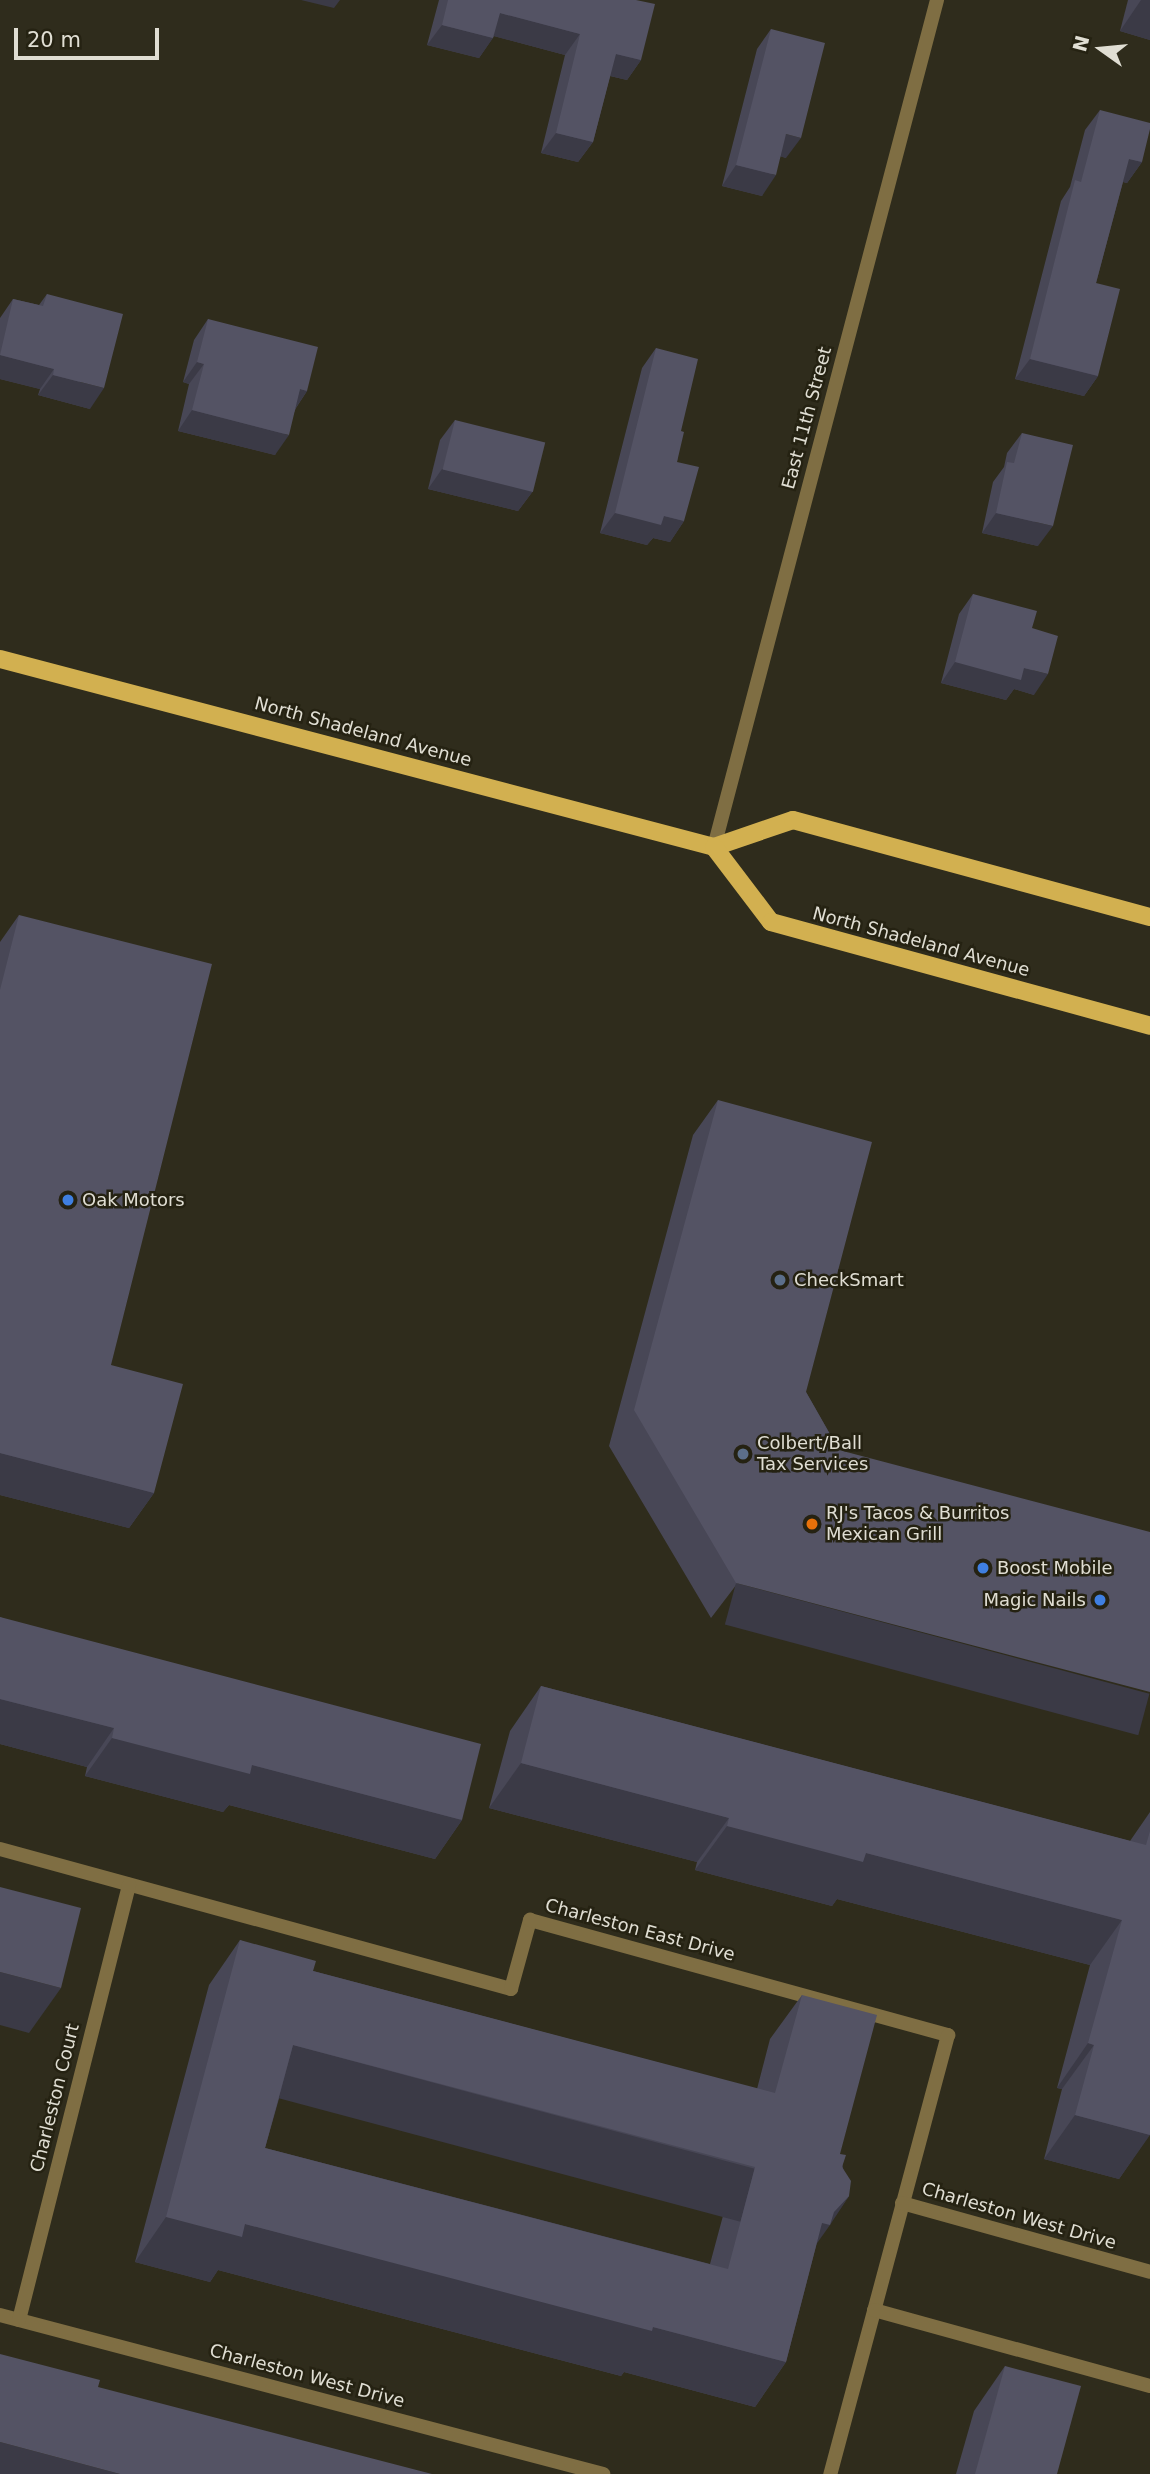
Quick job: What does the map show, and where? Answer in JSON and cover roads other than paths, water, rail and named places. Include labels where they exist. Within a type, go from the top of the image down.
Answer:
[{"type":"main road","name":"North Shadeland Avenue","points":[[0,659],[714,847],[771,922],[1150,1026]]},
{"type":"main road","points":[[714,847],[793,820],[1150,917]]},
{"type":"street","name":"East 11th Street","points":[[714,847],[937,0]]},
{"type":"street","name":"Charleston East Drive","points":[[0,1849],[510,1989],[530,1920],[948,2035],[902,2203]]},
{"type":"street","name":"Charleston Court","points":[[19,2320],[129,1885]]},
{"type":"street","name":"Charleston West Drive","points":[[830,2474],[902,2203],[1150,2272]]},
{"type":"street","points":[[874,2310],[1150,2386]]},
{"type":"street","name":"Charleston West Drive","points":[[0,2315],[603,2474]]},
{"type":"place","name":"Oak Motors","points":[[68,1200]]},
{"type":"place","name":"CheckSmart","points":[[780,1280]]},
{"type":"place","name":"Colbert/Ball Tax Services","points":[[743,1454]]},
{"type":"place","name":"RJ's Tacos & Burritos Mexican Grill","points":[[812,1524]]},
{"type":"place","name":"Boost Mobile","points":[[983,1568]]},
{"type":"place","name":"Magic Nails","points":[[1100,1600]]}]
